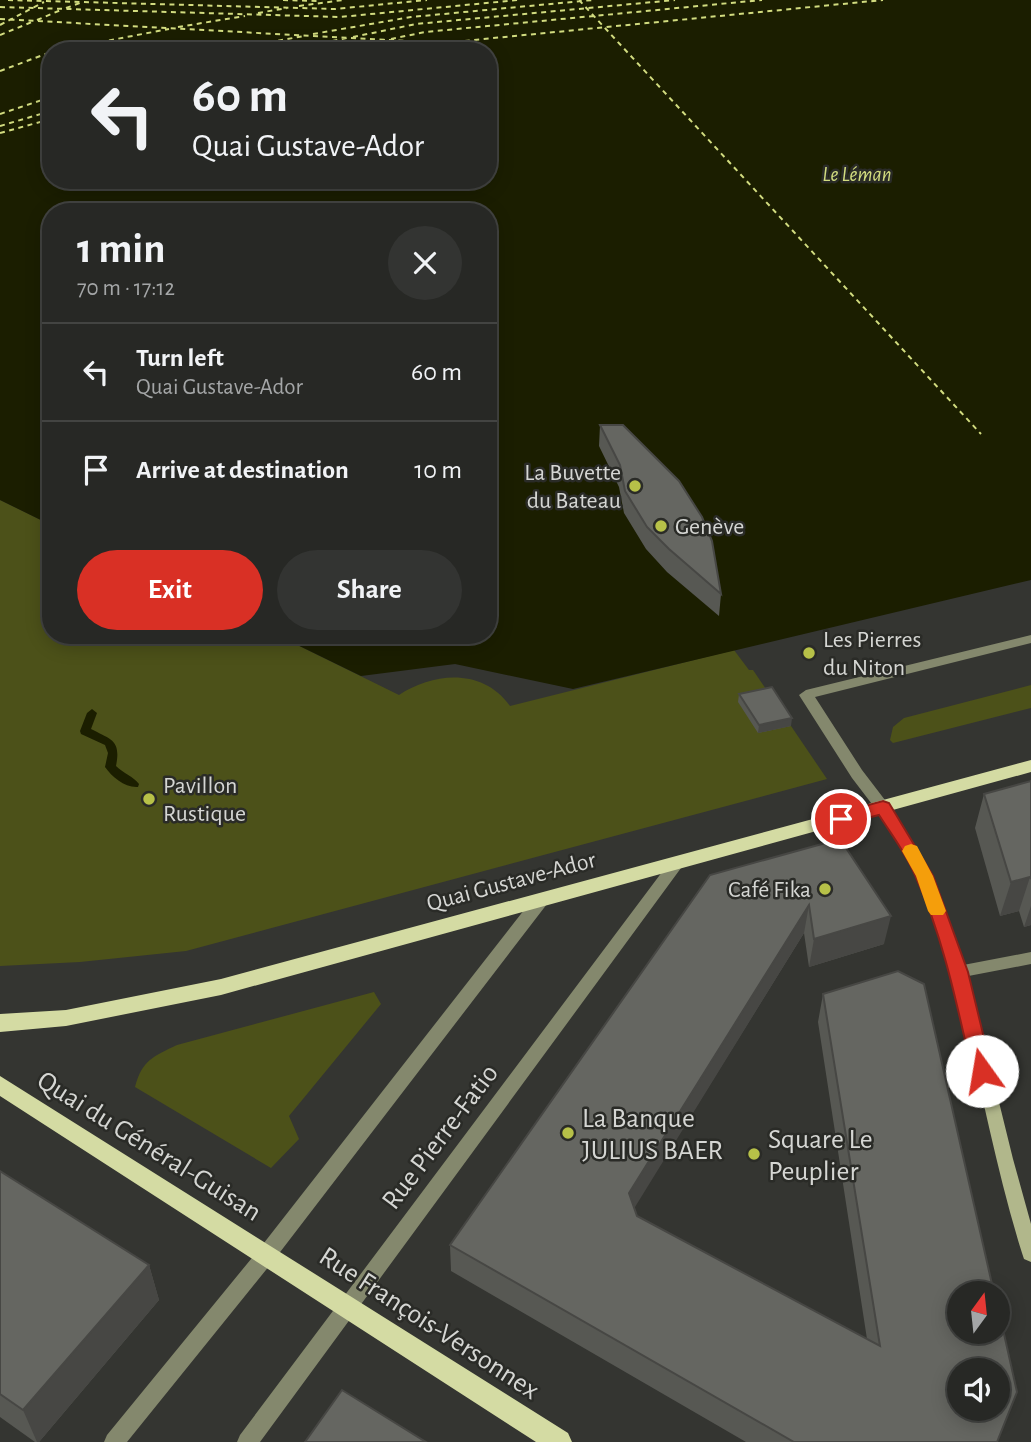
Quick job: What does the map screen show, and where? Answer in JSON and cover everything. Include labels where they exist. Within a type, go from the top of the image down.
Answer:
[{"type":"main road","name":"Quai Gustave-Ador","points":[[0,1023],[66,1018],[221,986],[1031,766]]},
{"type":"main road","points":[[883,807],[925,876],[958,972],[1005,1167],[1031,1253]]},
{"type":"main road","name":"Quai du Général-Guisan","points":[[0,1085],[267,1254]]},
{"type":"main road","name":"Rue François-Versonnex","points":[[267,1254],[559,1442]]},
{"type":"street","points":[[883,807],[857,774],[806,695],[1031,639]]},
{"type":"street","name":"Rue Pierre-Fatio","points":[[247,1442],[676,863]]},
{"type":"street","points":[[114,1442],[267,1254],[541,900]]},
{"type":"street","points":[[958,972],[1031,958]]},
{"type":"green space","points":[[0,500],[42,521],[42,644],[295,644],[399,695],[427,682],[458,678],[486,685],[510,706],[734,650],[749,670],[753,670],[827,779],[186,951],[80,962],[0,966]]},
{"type":"green space","points":[[1031,685],[1031,708],[893,743],[890,740],[893,727],[904,718]]},
{"type":"green space","points":[[374,992],[381,1004],[289,1116],[299,1139],[271,1168],[135,1087],[141,1071],[150,1060],[177,1045]]},
{"type":"water","name":"Le Léman","points":[[0,0],[1031,0],[1031,580],[573,689],[455,664],[361,676],[295,644],[497,644],[497,203],[42,203],[42,521],[0,500]]},
{"type":"building","points":[[600,425],[623,425],[679,481],[702,517],[712,541],[721,594],[647,527],[625,491],[620,465]]},
{"type":"building","points":[[772,687],[792,718],[759,725],[739,694]]},
{"type":"building","points":[[1031,781],[1031,879],[1030,877],[1011,882],[984,794]]},
{"type":"building","points":[[840,839],[891,916],[814,939],[809,905],[629,1193],[637,1216],[880,1346],[823,994],[898,971],[924,984],[991,1281],[947,1281],[947,1344],[1006,1344],[1009,1358],[947,1358],[947,1421],[1005,1421],[997,1442],[794,1442],[450,1245],[710,875]]},
{"type":"building","points":[[0,1171],[149,1265],[23,1410],[0,1394]]},
{"type":"building","points":[[1010,1361],[1017,1392],[1010,1410]]},
{"type":"building","points":[[342,1390],[426,1442],[305,1442]]},
{"type":"waterway","points":[[92,713],[85,731],[109,743],[113,753],[110,767],[119,776],[134,784]]},
{"type":"ferry route","points":[[8,0],[335,9],[427,0]]},
{"type":"ferry route","points":[[283,0],[321,1]]},
{"type":"ferry route","points":[[299,6],[343,0]]},
{"type":"ferry route","points":[[33,8],[340,17],[518,0]]},
{"type":"ferry route","points":[[580,1],[593,0]]},
{"type":"ferry route","points":[[587,8],[675,0]]},
{"type":"ferry route","points":[[594,16],[762,0]]},
{"type":"ferry route","points":[[604,27],[883,0]]},
{"type":"ferry route","points":[[313,34],[411,17],[580,1]]},
{"type":"ferry route","points":[[580,1],[587,8]]},
{"type":"ferry route","points":[[33,8],[44,2]]},
{"type":"ferry route","points":[[66,8],[80,3]]},
{"type":"ferry route","points":[[0,7],[33,8]]},
{"type":"ferry route","points":[[10,20],[33,8]]},
{"type":"ferry route","points":[[258,13],[287,8]]},
{"type":"ferry route","points":[[353,37],[416,24],[587,8]]},
{"type":"ferry route","points":[[587,8],[594,16]]},
{"type":"ferry route","points":[[37,20],[61,10]]},
{"type":"ferry route","points":[[178,27],[245,16]]},
{"type":"ferry route","points":[[391,39],[425,32],[594,16]]},
{"type":"ferry route","points":[[594,16],[604,27]]},
{"type":"ferry route","points":[[0,19],[10,20]]},
{"type":"ferry route","points":[[0,25],[10,20]]},
{"type":"ferry route","points":[[10,20],[425,42]]},
{"type":"ferry route","points":[[0,35],[32,22]]},
{"type":"ferry route","points":[[453,42],[604,27]]},
{"type":"ferry route","points":[[604,27],[981,434]]},
{"type":"ferry route","points":[[100,42],[169,29]]},
{"type":"ferry route","points":[[271,42],[304,36]]},
{"type":"ferry route","points":[[328,42],[347,38]]},
{"type":"ferry route","points":[[376,42],[385,40]]},
{"type":"ferry route","points":[[0,71],[42,55]]},
{"type":"ferry route","points":[[0,114],[42,100]]},
{"type":"ferry route","points":[[0,126],[42,114]]},
{"type":"ferry route","points":[[0,133],[42,121]]},
{"type":"slow traffic","points":[[911,851],[925,876],[937,911]]},
{"type":"place","name":"La Buvette du Bateau","points":[[635,486]]},
{"type":"place","name":"Genève","points":[[661,526]]},
{"type":"place","name":"Les Pierres du Niton","points":[[809,653]]},
{"type":"place","name":"Pavillon Rustique","points":[[149,799]]},
{"type":"place","name":"Café Fika","points":[[825,889]]},
{"type":"place","name":"La Banque JULIUS BAER","points":[[568,1133]]},
{"type":"place","name":"Square Le Peuplier","points":[[754,1154]]},
{"type":"route","points":[[841,819],[883,807],[914,856],[925,876],[958,972],[982,1071]]}]
